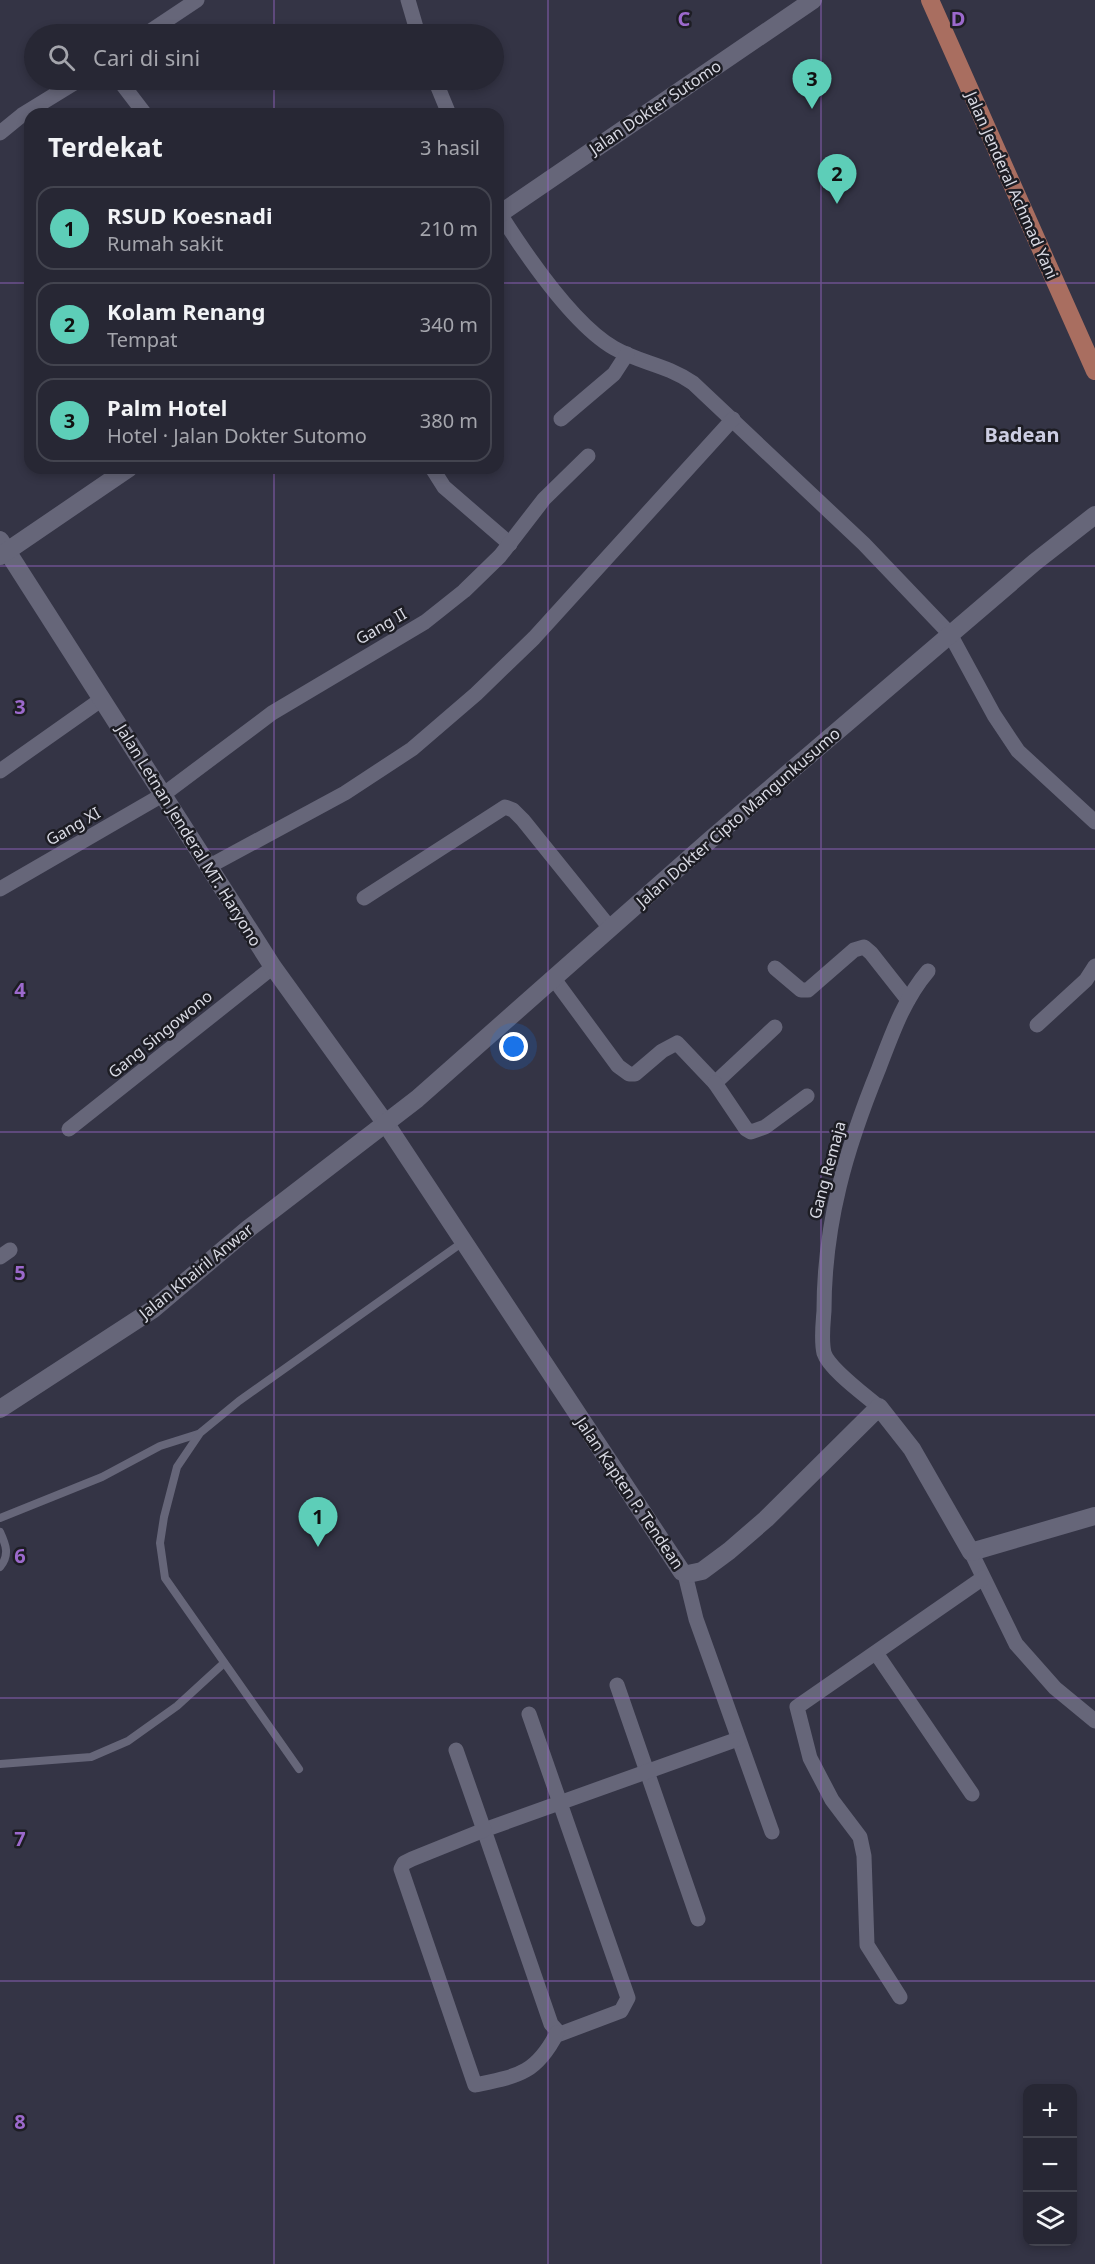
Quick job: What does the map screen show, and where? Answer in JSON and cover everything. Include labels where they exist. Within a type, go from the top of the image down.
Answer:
[{"type":"main road","name":"Jalan Jenderal Achmad Yani","points":[[930,0],[1095,370]]},
{"type":"street","points":[[161,24],[197,0]]},
{"type":"street","points":[[408,0],[415,24]]},
{"type":"street","name":"Jalan Dokter Sutomo","points":[[504,209],[813,0]]},
{"type":"street","points":[[33,108],[63,90]]},
{"type":"street","points":[[127,90],[140,108]]},
{"type":"street","points":[[439,90],[447,108]]},
{"type":"street","points":[[0,133],[24,114]]},
{"type":"street","points":[[504,221],[580,319],[601,339],[627,354],[675,370],[693,383],[864,543],[950,634],[994,715],[1018,751],[1095,822]]},
{"type":"street","points":[[561,419],[614,374],[627,354]]},
{"type":"street","points":[[208,867],[345,794],[412,749],[476,694],[534,638],[733,419]]},
{"type":"street","name":"Gang II","points":[[164,794],[272,713],[425,622],[464,591],[510,544],[544,499],[588,456]]},
{"type":"street","points":[[2,549],[120,474]]},
{"type":"street","points":[[436,474],[444,487],[510,544]]},
{"type":"street","name":"Jalan Dokter Cipto Mangunkusumo","points":[[386,1124],[950,634],[1095,515]]},
{"type":"street","name":"Jalan Letnan Jenderal MT. Haryono","points":[[2,549],[164,794],[273,967],[386,1124]]},
{"type":"street","points":[[0,771],[102,699]]},
{"type":"street","name":"Gang XI","points":[[0,889],[164,794]]},
{"type":"street","points":[[364,898],[505,807],[513,810],[523,820],[610,928]]},
{"type":"street","points":[[775,968],[801,990],[808,990],[854,950],[864,948],[871,953],[908,1000]]},
{"type":"street","points":[[1037,1024],[1086,980],[1095,966]]},
{"type":"street","name":"Gang Singowono","points":[[69,1129],[273,967]]},
{"type":"street","name":"Gang Remaja","points":[[879,1407],[835,1368],[824,1354],[824,1273],[830,1220],[840,1178],[879,1068],[908,1000],[928,971]]},
{"type":"street","points":[[554,980],[625,1072],[635,1074],[662,1051],[676,1043],[715,1083],[746,1129],[752,1132],[765,1127],[807,1096]]},
{"type":"street","points":[[715,1083],[775,1027]]},
{"type":"street","name":"Jalan Kapten P. Tendean","points":[[386,1124],[687,1582],[766,1519],[879,1407]]},
{"type":"street","name":"Jalan Khairil Anwar","points":[[0,1409],[152,1310],[248,1229],[386,1124]]},
{"type":"street","points":[[879,1407],[912,1449],[971,1552],[1016,1644],[1055,1688],[1095,1720]]},
{"type":"street","points":[[971,1552],[1095,1516]]},
{"type":"street","points":[[900,1997],[867,1946],[864,1856],[860,1837],[832,1800],[810,1758],[797,1707],[983,1578]]},
{"type":"street","points":[[687,1582],[696,1618],[772,1832]]},
{"type":"street","points":[[876,1653],[972,1794]]},
{"type":"street","points":[[618,1685],[698,1919]]},
{"type":"street","points":[[456,1750],[551,2024],[557,2033],[563,2034],[621,2011],[628,2001],[529,1714]]},
{"type":"street","points":[[557,2033],[546,2056],[526,2071],[475,2085],[401,1869],[404,1863],[484,1830],[738,1739]]},
{"type":"lane","points":[[299,1769],[165,1578],[160,1560],[160,1543],[164,1516],[177,1467],[200,1433],[239,1401],[463,1242]]},
{"type":"lane","points":[[0,1518],[102,1477],[160,1446],[200,1433]]},
{"type":"lane","points":[[0,1532],[6,1545],[6,1556],[0,1567]]},
{"type":"lane","points":[[0,1764],[92,1757],[128,1741],[177,1706],[224,1663]]},
{"type":"place","name":"Palm Hotel","points":[[812,109]]},
{"type":"place","name":"Kolam Renang","points":[[837,204]]},
{"type":"place","name":"RSUD Koesnadi","points":[[318,1547]]},
{"type":"district","name":"Badean","points":[[1022,434]]}]
